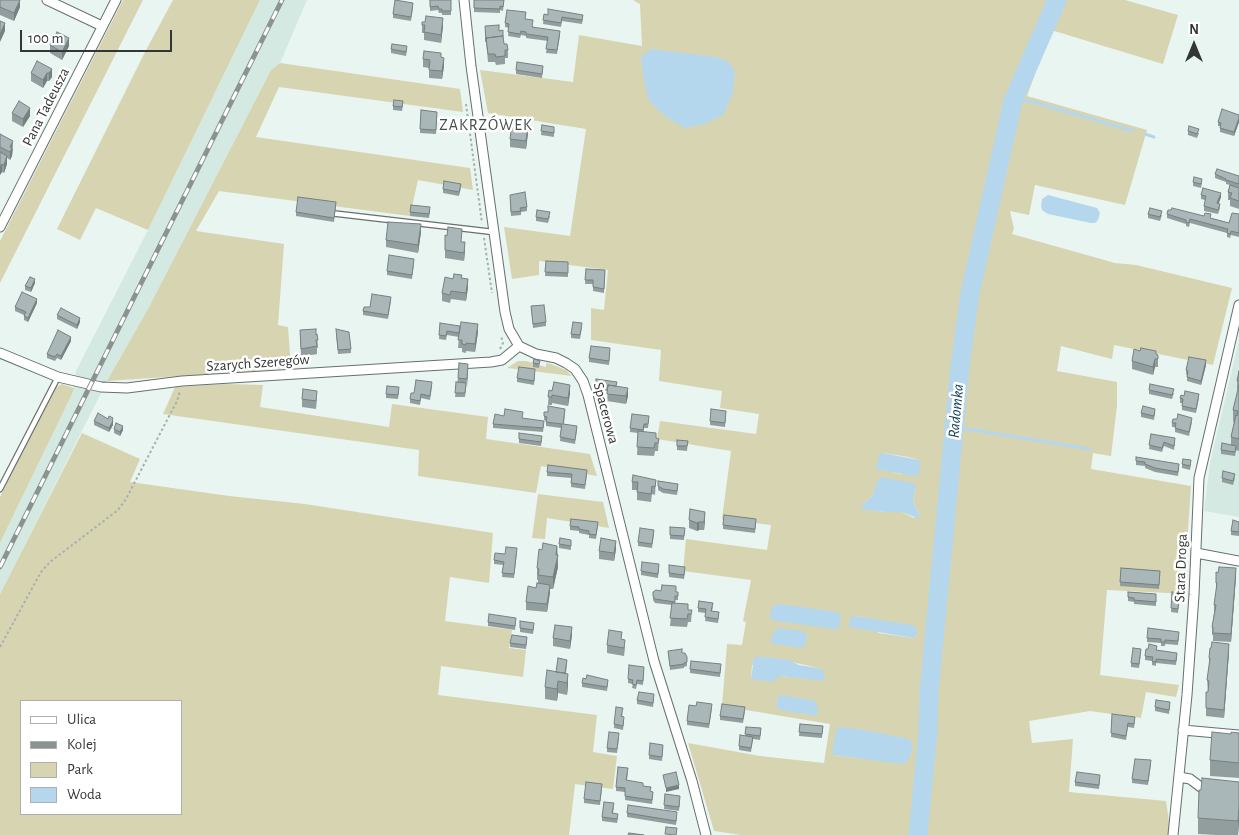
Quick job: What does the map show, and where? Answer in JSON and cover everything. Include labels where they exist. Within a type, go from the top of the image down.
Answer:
[{"type":"street","points":[[47,0],[102,26]]},
{"type":"street","name":"Pana Tadeusza","points":[[0,227],[116,0]]},
{"type":"street","points":[[464,0],[471,66],[506,317],[519,346]]},
{"type":"street","name":"Stara Droga","points":[[1173,835],[1184,730],[1194,595],[1199,478],[1239,305]]},
{"type":"street","name":"Szarych Szeregów","points":[[0,353],[58,377],[101,387],[127,388],[182,381],[491,362],[502,360],[519,346]]},
{"type":"street","name":"Spacerowa","points":[[519,346],[536,354],[556,358],[566,363],[575,370],[583,381],[654,661],[692,781],[706,835]]},
{"type":"street","points":[[1196,553],[1239,561]]},
{"type":"street","points":[[1184,730],[1239,734]]},
{"type":"street","points":[[1179,777],[1190,779],[1206,790],[1223,791]]},
{"type":"lane","points":[[325,213],[495,232]]},
{"type":"lane","points":[[0,488],[58,377]]},
{"type":"path","points":[[0,646],[41,572],[50,562],[118,510],[126,499],[178,401],[182,381]]},
{"type":"shaded area","points":[[260,0],[307,0],[280,63],[271,70],[149,307],[107,381],[0,594],[0,543],[73,392],[76,371],[148,230]]},
{"type":"shaded area","points":[[1239,340],[1239,517],[1204,511],[1210,463]]},
{"type":"green space","points":[[123,0],[143,0],[0,283],[0,241]]},
{"type":"green space","points":[[173,0],[260,0],[148,230],[96,208],[80,240],[57,229]]},
{"type":"green space","points":[[633,0],[1125,0],[1178,15],[1163,64],[1051,30],[1027,96],[1147,130],[1125,205],[1035,185],[1029,215],[1010,211],[1014,229],[1012,234],[1115,263],[1136,265],[1232,288],[1213,365],[1114,345],[1112,359],[1061,346],[1057,371],[1117,382],[1117,406],[1111,456],[1093,453],[1091,469],[1191,486],[1187,594],[1107,590],[1100,675],[1179,685],[1176,697],[1146,692],[1141,718],[1090,711],[1029,721],[1032,743],[1073,739],[1069,792],[1166,801],[1170,828],[1169,835],[741,835],[714,831],[688,743],[760,756],[824,763],[830,724],[722,706],[727,644],[742,645],[746,622],[743,621],[751,580],[683,571],[686,539],[767,550],[771,525],[722,519],[731,451],[657,439],[660,421],[756,434],[759,414],[720,408],[722,391],[659,381],[661,350],[591,340],[591,308],[604,310],[608,270],[539,261],[539,275],[512,279],[504,227],[570,236],[586,129],[488,113],[480,70],[573,82],[579,35],[642,46],[640,4]],"holes":[[[883,453],[919,460],[900,474],[892,472]],[[875,490],[915,490],[913,501],[919,514],[914,518],[902,512],[871,510],[863,504],[873,495]],[[854,616],[870,619],[917,635],[913,638],[879,633]],[[779,659],[818,668],[824,680],[780,676],[751,679],[752,665]],[[908,739],[866,759],[834,755]]]},
{"type":"green space","points":[[280,63],[460,89],[463,112],[279,87],[256,137],[470,168],[473,190],[418,180],[410,216],[219,191],[196,231],[284,244],[278,325],[288,327],[291,367],[107,381],[149,307],[271,70]]},
{"type":"green space","points":[[518,361],[526,361],[546,367],[546,363],[551,364],[566,370],[572,376],[507,368]]},
{"type":"green space","points":[[62,384],[74,388],[73,392],[0,543],[0,497],[56,387]]},
{"type":"green space","points":[[225,384],[263,385],[260,407],[389,427],[392,404],[488,417],[486,439],[590,454],[597,476],[541,466],[536,493],[418,476],[419,450],[163,414],[175,387]]},
{"type":"green space","points":[[82,433],[140,459],[130,482],[229,496],[305,504],[493,533],[489,583],[450,577],[445,621],[512,630],[509,648],[526,650],[523,677],[441,666],[438,695],[597,715],[593,752],[617,756],[613,789],[575,784],[569,835],[0,835],[0,594]]},
{"type":"green space","points":[[538,494],[603,502],[609,528],[547,518],[545,539],[532,538]]},
{"type":"water","points":[[651,49],[716,57],[728,61],[735,72],[733,92],[723,115],[704,124],[685,128],[666,117],[649,101],[643,76],[641,57]]},
{"type":"water","points":[[1048,195],[1097,208],[1100,213],[1098,220],[1095,223],[1091,223],[1048,214],[1042,210],[1041,206],[1042,199]]},
{"type":"water","points":[[883,453],[919,460],[921,463],[918,475],[913,476],[876,469],[879,455]]},
{"type":"water","points":[[881,477],[916,485],[913,501],[919,514],[919,519],[902,512],[861,509],[863,504],[873,495],[877,482]]},
{"type":"water","points":[[779,604],[837,612],[841,615],[839,628],[776,621],[770,618],[770,613],[773,606]]},
{"type":"water","points":[[850,617],[913,625],[916,628],[917,635],[913,638],[849,627]]},
{"type":"water","points":[[777,628],[803,631],[807,636],[806,643],[802,648],[770,643],[772,635]]},
{"type":"water","points":[[754,657],[789,660],[799,665],[818,668],[824,671],[824,681],[780,676],[772,682],[751,679]]},
{"type":"water","points":[[780,695],[812,700],[817,703],[818,716],[780,710],[776,706]]},
{"type":"water","points":[[837,728],[909,739],[913,746],[909,760],[902,764],[834,755],[832,752]]},
{"type":"building","points":[[0,0],[20,0],[14,13],[0,7]]},
{"type":"building","points":[[395,0],[413,3],[411,17],[393,14]]},
{"type":"building","points":[[430,0],[451,0],[451,11],[442,11],[438,6],[430,7]]},
{"type":"building","points":[[474,0],[504,0],[503,7],[500,6],[500,9],[474,8]]},
{"type":"building","points":[[548,9],[583,15],[582,20],[562,17],[561,23],[543,20],[544,14],[548,15]]},
{"type":"building","points":[[507,10],[526,12],[525,19],[533,20],[532,27],[560,31],[557,50],[546,49],[548,37],[526,34],[526,32],[521,31],[520,34],[508,32],[509,24],[505,23]]},
{"type":"building","points":[[426,16],[443,18],[441,35],[424,32],[425,25],[422,25],[422,22],[425,22]]},
{"type":"building","points":[[0,21],[5,23],[0,34]]},
{"type":"building","points":[[499,25],[499,31],[503,30],[503,36],[486,38],[486,42],[485,26]]},
{"type":"building","points":[[57,32],[69,38],[62,52],[50,45]]},
{"type":"building","points":[[503,36],[504,44],[507,44],[508,50],[505,50],[505,56],[496,57],[495,54],[488,54],[486,38]]},
{"type":"building","points":[[392,44],[407,46],[406,52],[391,49]]},
{"type":"building","points":[[424,51],[441,53],[441,57],[444,58],[442,71],[429,70],[430,60],[423,59]]},
{"type":"building","points":[[37,61],[52,69],[43,80],[31,73]]},
{"type":"building","points":[[517,62],[543,66],[542,74],[516,70]]},
{"type":"building","points":[[394,100],[403,101],[402,107],[393,106]]},
{"type":"building","points":[[19,101],[30,108],[23,119],[12,113]]},
{"type":"building","points":[[1222,109],[1239,115],[1234,132],[1220,128],[1221,123],[1218,122]]},
{"type":"building","points":[[421,110],[437,112],[436,130],[420,129]]},
{"type":"building","points":[[512,123],[528,125],[526,141],[510,139]]},
{"type":"building","points":[[542,125],[554,127],[554,133],[541,131]]},
{"type":"building","points":[[1189,126],[1199,129],[1197,134],[1188,131]]},
{"type":"building","points":[[0,134],[13,141],[10,152],[0,147]]},
{"type":"building","points":[[0,152],[7,156],[4,165],[2,164],[0,167]]},
{"type":"building","points":[[1217,169],[1239,176],[1239,184],[1215,174]]},
{"type":"building","points":[[1194,177],[1202,179],[1201,184],[1193,182]]},
{"type":"building","points":[[444,181],[461,184],[459,192],[443,189]]},
{"type":"building","points":[[1230,185],[1239,188],[1239,201],[1230,198],[1232,193],[1228,192]]},
{"type":"building","points":[[1203,188],[1221,193],[1217,203],[1220,204],[1218,210],[1204,206],[1206,196],[1201,195]]},
{"type":"building","points":[[525,192],[527,207],[520,208],[521,211],[511,212],[510,195]]},
{"type":"building","points":[[298,197],[336,202],[334,218],[296,212]]},
{"type":"building","points":[[411,205],[430,207],[429,214],[410,212]]},
{"type":"building","points":[[1150,208],[1162,211],[1160,217],[1148,214]]},
{"type":"building","points":[[1172,208],[1204,216],[1205,213],[1211,214],[1210,218],[1229,223],[1232,213],[1239,214],[1239,233],[1231,231],[1230,234],[1227,233],[1228,229],[1190,219],[1189,223],[1186,222],[1186,220],[1167,214],[1168,210]]},
{"type":"building","points":[[537,210],[550,212],[548,219],[536,217]]},
{"type":"building","points":[[388,222],[421,224],[418,245],[386,240]]},
{"type":"building","points":[[448,227],[462,229],[461,242],[465,242],[464,253],[445,250],[445,235],[447,236]]},
{"type":"building","points":[[389,255],[414,259],[412,275],[387,271]]},
{"type":"building","points":[[546,261],[568,262],[568,273],[545,272]]},
{"type":"building","points":[[586,269],[605,270],[604,289],[593,287],[593,280],[585,280]]},
{"type":"building","points":[[454,274],[462,275],[461,278],[468,279],[466,293],[451,291],[450,295],[442,293],[445,277],[453,279]]},
{"type":"building","points":[[30,277],[35,279],[31,288],[25,286]]},
{"type":"building","points":[[22,292],[37,299],[28,318],[24,316],[26,312],[15,307]]},
{"type":"building","points":[[372,294],[391,297],[388,315],[363,311],[364,307],[370,307]]},
{"type":"building","points":[[544,305],[546,322],[533,324],[531,306]]},
{"type":"building","points":[[61,308],[80,318],[77,325],[57,315]]},
{"type":"building","points":[[461,322],[478,324],[475,344],[466,343],[466,345],[462,344],[462,340],[458,340]]},
{"type":"building","points":[[573,322],[582,323],[580,335],[571,334]]},
{"type":"building","points":[[440,323],[460,326],[459,333],[447,331],[446,336],[439,335]]},
{"type":"building","points":[[316,329],[317,346],[301,349],[300,330]]},
{"type":"building","points":[[336,329],[349,332],[351,349],[338,350]]},
{"type":"building","points":[[58,330],[71,337],[61,356],[57,354],[55,357],[47,354]]},
{"type":"building","points":[[591,346],[610,348],[609,361],[589,358]]},
{"type":"building","points":[[1141,348],[1156,351],[1158,359],[1155,359],[1153,367],[1132,361],[1134,349],[1140,351]]},
{"type":"building","points":[[1189,357],[1206,360],[1201,381],[1187,377],[1188,371],[1186,370]]},
{"type":"building","points":[[534,359],[540,361],[539,364],[533,363]]},
{"type":"building","points":[[459,363],[468,364],[467,379],[458,378]]},
{"type":"building","points":[[519,367],[535,369],[534,381],[517,378]]},
{"type":"building","points":[[596,379],[617,382],[616,386],[608,385],[608,387],[596,385]]},
{"type":"building","points":[[416,380],[432,382],[430,396],[421,394],[420,401],[410,399],[411,393],[414,393]]},
{"type":"building","points":[[456,382],[466,383],[465,393],[455,393]]},
{"type":"building","points":[[554,382],[570,385],[568,398],[552,395],[552,397],[548,397],[549,390],[552,391]]},
{"type":"building","points":[[1150,384],[1174,389],[1172,395],[1149,390]]},
{"type":"building","points":[[608,385],[628,388],[626,396],[607,394]]},
{"type":"building","points":[[1239,385],[1239,439],[1231,437],[1238,411],[1233,410]]},
{"type":"building","points":[[387,386],[399,387],[398,395],[386,394]]},
{"type":"building","points":[[303,389],[317,391],[316,401],[302,399]]},
{"type":"building","points":[[1185,391],[1199,394],[1196,409],[1182,406],[1183,399],[1180,398],[1181,395],[1184,396]]},
{"type":"building","points":[[548,406],[565,409],[563,424],[577,426],[575,440],[560,437],[562,424],[546,422],[547,417],[544,416],[544,412],[548,412]]},
{"type":"building","points":[[1143,406],[1155,409],[1154,416],[1141,413]]},
{"type":"building","points":[[505,409],[523,412],[522,418],[544,421],[543,428],[493,424],[495,414],[504,416]]},
{"type":"building","points":[[711,409],[726,411],[725,423],[710,421]]},
{"type":"building","points":[[98,413],[108,419],[109,416],[113,418],[109,428],[94,421]]},
{"type":"building","points":[[632,414],[649,416],[648,424],[644,424],[643,430],[630,428]]},
{"type":"building","points":[[1178,414],[1192,418],[1189,432],[1175,428],[1176,423],[1172,423],[1173,419],[1177,419]]},
{"type":"building","points":[[116,423],[123,426],[120,432],[114,429]]},
{"type":"building","points":[[638,431],[656,433],[656,438],[659,439],[658,443],[655,443],[654,448],[637,447]]},
{"type":"building","points":[[519,433],[542,436],[541,442],[519,439]]},
{"type":"building","points":[[1151,434],[1175,438],[1174,446],[1164,442],[1162,448],[1149,445]]},
{"type":"building","points":[[677,440],[688,441],[687,446],[677,446]]},
{"type":"building","points":[[1222,443],[1236,446],[1235,452],[1221,450]]},
{"type":"building","points":[[1136,457],[1179,464],[1178,472],[1155,468],[1145,464],[1145,462],[1136,461]]},
{"type":"building","points":[[1183,459],[1191,460],[1190,466],[1182,464]]},
{"type":"building","points":[[548,465],[587,470],[585,485],[571,483],[572,474],[547,472]]},
{"type":"building","points":[[1223,471],[1235,474],[1233,481],[1222,478]]},
{"type":"building","points":[[633,475],[656,480],[655,487],[652,486],[651,494],[637,492],[638,482],[632,482]]},
{"type":"building","points":[[658,481],[678,484],[677,491],[663,489],[658,486]]},
{"type":"building","points":[[690,509],[705,512],[704,522],[697,523],[689,520]]},
{"type":"building","points":[[724,515],[756,519],[755,529],[723,525]]},
{"type":"building","points":[[571,519],[598,522],[596,535],[589,534],[589,531],[579,529],[579,527],[570,526]]},
{"type":"building","points":[[1233,520],[1239,522],[1239,532],[1231,531]]},
{"type":"building","points":[[670,527],[685,528],[684,536],[670,535]]},
{"type":"building","points":[[640,528],[654,530],[652,544],[638,542]]},
{"type":"building","points":[[560,538],[571,540],[571,546],[559,544]]},
{"type":"building","points":[[601,538],[616,541],[614,553],[599,551]]},
{"type":"building","points":[[543,543],[557,546],[556,555],[558,555],[553,577],[538,575],[539,549],[542,550]]},
{"type":"building","points":[[506,547],[517,548],[514,574],[502,573],[504,562],[494,560],[495,553],[505,554]]},
{"type":"building","points":[[642,562],[659,564],[658,574],[641,571]]},
{"type":"building","points":[[669,565],[685,567],[684,575],[669,573]]},
{"type":"building","points":[[1219,567],[1236,568],[1231,634],[1213,633],[1212,627],[1216,605],[1214,605],[1217,583],[1216,572],[1218,573]]},
{"type":"building","points":[[1121,568],[1160,571],[1159,585],[1120,582]]},
{"type":"building","points":[[537,583],[550,585],[547,604],[526,602],[528,586],[536,588]]},
{"type":"building","points":[[662,585],[676,586],[678,596],[675,596],[675,602],[655,599],[653,592],[656,590],[661,591]]},
{"type":"building","points":[[1128,592],[1156,594],[1156,602],[1134,600],[1134,598],[1128,597]]},
{"type":"building","points":[[1172,592],[1180,593],[1178,609],[1171,608]]},
{"type":"building","points":[[699,601],[713,603],[711,611],[719,612],[718,619],[705,617],[706,609],[698,608]]},
{"type":"building","points":[[672,603],[688,604],[688,610],[692,610],[691,614],[688,614],[687,619],[670,618]]},
{"type":"building","points":[[489,614],[516,618],[515,626],[488,622]]},
{"type":"building","points":[[520,621],[534,623],[533,630],[520,628]]},
{"type":"building","points":[[555,625],[572,627],[570,641],[553,638]]},
{"type":"building","points":[[1148,628],[1179,632],[1178,641],[1165,640],[1165,642],[1161,642],[1161,639],[1147,638]]},
{"type":"building","points":[[609,630],[622,632],[621,639],[625,640],[624,648],[607,645]]},
{"type":"building","points":[[512,635],[527,637],[526,645],[510,643]]},
{"type":"building","points":[[1212,642],[1229,644],[1224,710],[1206,708],[1209,658]]},
{"type":"building","points":[[1149,644],[1157,646],[1156,650],[1177,653],[1176,661],[1156,659],[1156,662],[1152,661],[1153,657],[1145,656]]},
{"type":"building","points":[[1133,648],[1141,649],[1139,664],[1131,663]]},
{"type":"building","points":[[682,649],[682,653],[685,653],[687,657],[687,662],[670,666],[668,651]]},
{"type":"building","points":[[558,658],[567,660],[565,673],[556,672]]},
{"type":"building","points":[[691,661],[721,664],[720,673],[690,669]]},
{"type":"building","points":[[629,665],[644,667],[643,681],[637,680],[636,685],[632,684],[633,680],[628,679]]},
{"type":"building","points":[[547,670],[568,674],[567,683],[558,681],[557,689],[545,687]]},
{"type":"building","points":[[587,675],[608,680],[607,687],[582,683],[583,678],[586,679]]},
{"type":"building","points":[[639,692],[654,694],[653,703],[637,700]]},
{"type":"building","points":[[1156,700],[1170,702],[1169,710],[1155,707]]},
{"type":"building","points":[[697,702],[712,704],[709,724],[687,721],[689,705],[696,706]]},
{"type":"building","points":[[722,704],[745,707],[743,719],[720,716]]},
{"type":"building","points":[[616,707],[623,708],[621,716],[624,717],[623,726],[614,724]]},
{"type":"building","points":[[1112,714],[1135,717],[1134,724],[1128,723],[1126,736],[1111,733]]},
{"type":"building","points":[[800,724],[823,726],[822,734],[799,732]]},
{"type":"building","points":[[746,727],[761,728],[760,736],[745,734]]},
{"type":"building","points":[[609,732],[619,733],[617,749],[607,748]]},
{"type":"building","points":[[1212,732],[1239,733],[1239,763],[1210,760]]},
{"type":"building","points":[[740,735],[753,737],[751,748],[739,746]]},
{"type":"building","points":[[650,743],[663,745],[662,757],[649,755]]},
{"type":"building","points":[[1135,759],[1151,760],[1148,781],[1132,779]]},
{"type":"building","points":[[618,767],[628,768],[626,780],[643,783],[643,786],[651,787],[650,791],[653,792],[652,800],[625,796],[625,788],[616,787]]},
{"type":"building","points":[[676,772],[679,785],[666,788],[663,775]]},
{"type":"building","points":[[1077,772],[1100,775],[1099,785],[1075,782]]},
{"type":"building","points":[[1202,778],[1239,782],[1238,821],[1198,818],[1199,790],[1201,790]]},
{"type":"building","points":[[586,782],[602,784],[600,801],[584,799]]},
{"type":"building","points":[[665,794],[680,796],[679,807],[664,805]]},
{"type":"building","points":[[604,802],[614,803],[612,813],[618,814],[617,819],[602,817]]},
{"type":"building","points":[[628,805],[677,812],[676,821],[627,813]]},
{"type":"building","points":[[666,827],[677,828],[676,835],[665,834]]},
{"type":"building","points":[[629,833],[644,835],[628,835]]},
{"type":"waterway","name":"Radomka","points":[[918,835],[928,731],[929,692],[960,366],[970,293],[1013,101],[1057,0]]},
{"type":"waterway","points":[[1013,101],[1030,101],[1133,131]]},
{"type":"waterway","points":[[1145,134],[1154,137]]},
{"type":"waterway","points":[[955,427],[1090,449]]},
{"type":"railway","points":[[0,567],[282,0]]},
{"type":"district","name":"ZAKRZÓWEK","points":[[486,125]]}]
